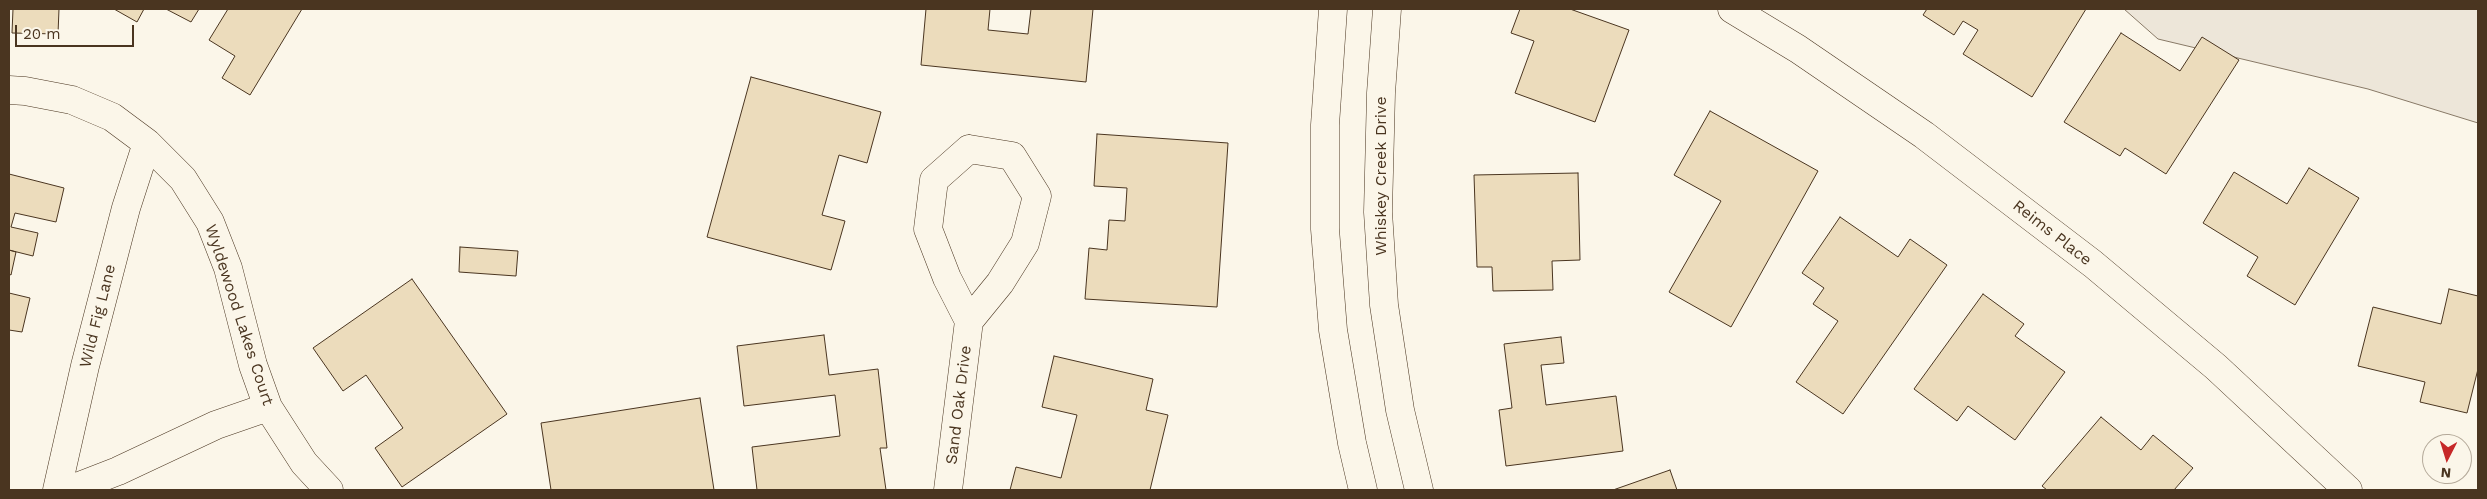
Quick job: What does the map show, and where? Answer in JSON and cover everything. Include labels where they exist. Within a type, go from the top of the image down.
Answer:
[{"type":"street","points":[[1333,9],[1325,125],[1325,229],[1333,330],[1352,443],[1363,490]]},
{"type":"street","name":"Whiskey Creek Drive","points":[[1387,9],[1381,93],[1378,212],[1383,286],[1400,410],[1419,490]]},
{"type":"street","name":"Reims Place","points":[[1732,9],[1798,48],[1924,135],[2093,264],[2216,367],[2348,490]]},
{"type":"street","name":"Wyldewood Lakes Court","points":[[9,90],[25,91],[72,100],[112,117],[147,144],[183,180],[210,222],[228,268],[254,365],[268,407],[304,463],[329,490]]},
{"type":"street","name":"Wild Fig Lane","points":[[57,490],[126,208],[147,144]]},
{"type":"street","points":[[969,149],[1012,156],[1037,196],[1025,243],[1000,283],[969,321],[947,278],[928,229],[934,180],[969,149]]},
{"type":"street","name":"Sand Oak Drive","points":[[948,490],[969,321]]},
{"type":"street","points":[[68,490],[118,471],[216,425],[268,407]]},
{"type":"shaded area","points":[[2124,9],[2478,9],[2478,123],[2368,89],[2158,39]]},
{"type":"building","points":[[13,9],[59,9],[58,34],[12,33]]},
{"type":"building","points":[[114,9],[144,9],[137,22]]},
{"type":"building","points":[[166,9],[199,9],[191,22]]},
{"type":"building","points":[[228,9],[302,9],[250,95],[222,78],[235,56],[209,40]]},
{"type":"building","points":[[926,9],[990,9],[988,30],[1028,34],[1031,9],[1093,9],[1086,82],[921,65]]},
{"type":"building","points":[[1520,9],[1570,9],[1629,30],[1595,122],[1515,93],[1534,41],[1511,33]]},
{"type":"building","points":[[1927,9],[2086,9],[2032,97],[1963,54],[1978,30],[1963,21],[1954,35],[1923,15]]},
{"type":"building","points":[[2121,33],[2180,71],[2202,37],[2239,60],[2166,174],[2125,148],[2120,156],[2064,122]]},
{"type":"building","points":[[751,77],[881,112],[867,163],[839,155],[822,215],[845,221],[831,270],[707,237]]},
{"type":"building","points":[[1710,111],[1818,171],[1731,327],[1669,292],[1721,201],[1674,175]]},
{"type":"building","points":[[1097,134],[1228,143],[1217,307],[1085,299],[1089,248],[1107,250],[1109,220],[1125,221],[1127,188],[1094,186]]},
{"type":"building","points":[[2309,168],[2359,198],[2295,305],[2247,276],[2258,257],[2203,223],[2234,172],[2287,204]]},
{"type":"building","points":[[1578,173],[1580,260],[1552,261],[1553,290],[1493,291],[1492,267],[1477,267],[1474,175]]},
{"type":"building","points":[[9,174],[64,188],[56,222],[15,213],[11,227],[38,233],[33,256],[9,250]]},
{"type":"building","points":[[1840,217],[1898,257],[1910,239],[1947,265],[1843,414],[1796,382],[1838,321],[1813,304],[1824,288],[1802,273]]},
{"type":"building","points":[[460,247],[518,251],[516,276],[459,272]]},
{"type":"building","points":[[9,250],[16,252],[11,275],[9,274]]},
{"type":"building","points":[[412,279],[507,414],[402,487],[375,448],[403,428],[366,375],[343,391],[313,348]]},
{"type":"building","points":[[2449,289],[2478,296],[2478,369],[2467,413],[2420,402],[2425,382],[2358,366],[2373,307],[2441,324]]},
{"type":"building","points":[[9,293],[30,298],[22,332],[9,330]]},
{"type":"building","points":[[1983,294],[2024,324],[2015,336],[2065,372],[2015,440],[1968,406],[1957,421],[1914,389]]},
{"type":"building","points":[[824,335],[829,375],[878,369],[887,448],[880,448],[886,490],[757,490],[752,447],[840,436],[835,395],[744,406],[737,346]]},
{"type":"building","points":[[1561,337],[1564,363],[1541,365],[1546,405],[1616,396],[1623,451],[1506,466],[1499,410],[1512,408],[1504,344]]},
{"type":"building","points":[[1054,356],[1153,379],[1146,410],[1168,415],[1150,490],[1010,490],[1016,467],[1061,478],[1077,415],[1042,407]]},
{"type":"building","points":[[700,398],[714,490],[551,490],[541,423]]},
{"type":"building","points":[[2101,417],[2141,450],[2153,435],[2193,468],[2174,490],[2047,490],[2042,486]]},
{"type":"building","points":[[1670,470],[1677,490],[1613,490]]}]
